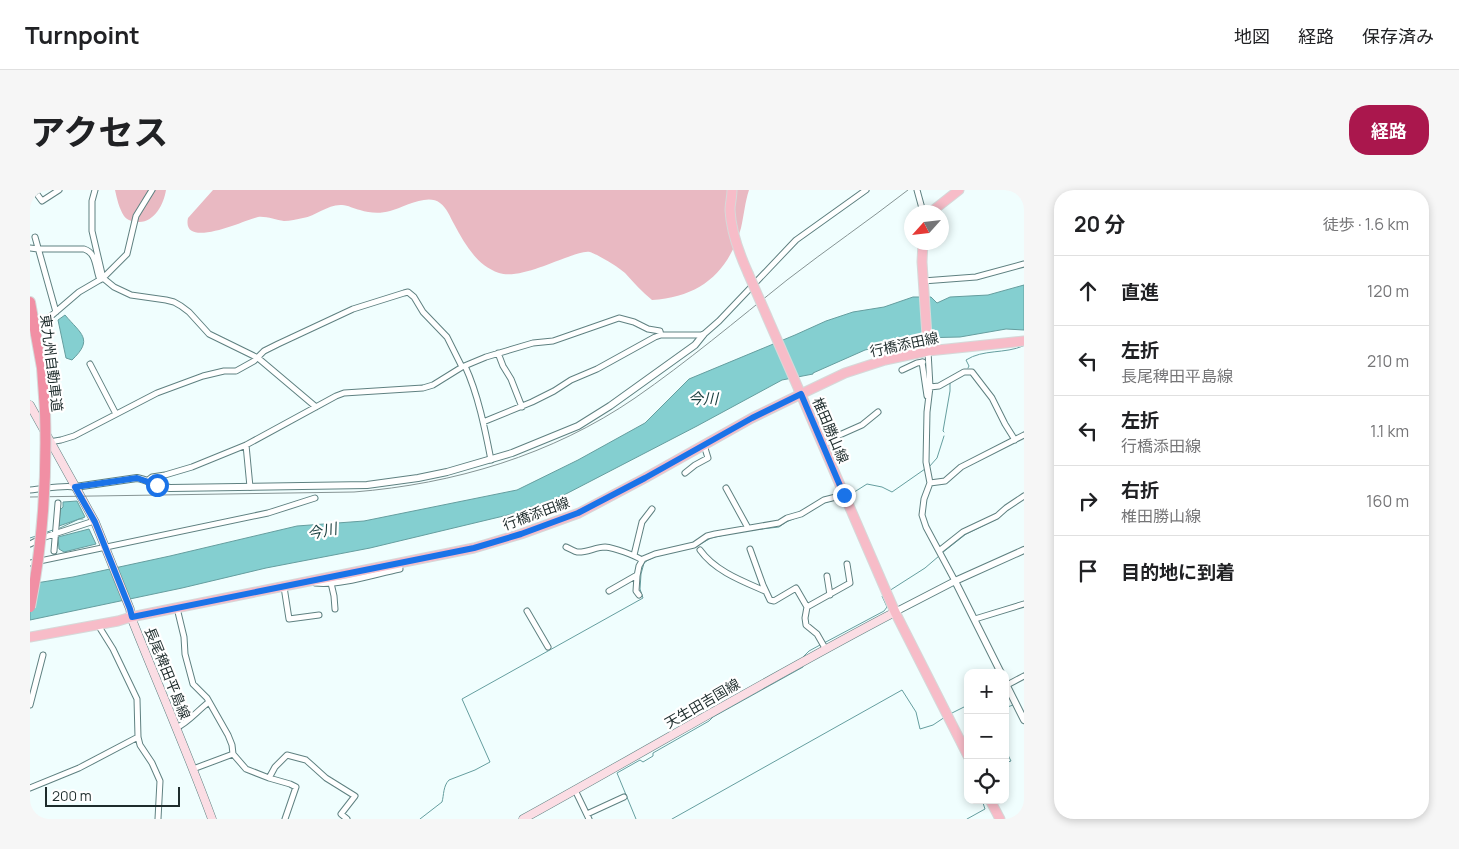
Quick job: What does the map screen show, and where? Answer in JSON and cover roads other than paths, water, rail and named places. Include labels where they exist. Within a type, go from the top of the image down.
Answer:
[{"type":"highway","name":"東九州自動車道","points":[[30,302],[42,368],[45,411],[45,474],[42,522],[30,607]]},
{"type":"main road","name":"椎田勝山線","points":[[732,190],[730,210],[737,247],[895,612],[964,748]]},
{"type":"main road","points":[[939,205],[959,190]]},
{"type":"main road","points":[[923,250],[928,349]]},
{"type":"main road","name":"行橋添田線","points":[[30,638],[98,625],[131,613],[177,608],[474,548],[521,534],[578,513],[800,392],[863,366],[928,349],[1024,340]]},
{"type":"main road","name":"長尾稗田平島線","points":[[30,405],[94,521],[158,687],[212,819]]},
{"type":"main road","name":"天生田吉国線","points":[[523,819],[826,648],[895,612]]},
{"type":"main road","points":[[992,804],[1000,819]]},
{"type":"street","points":[[34,190],[42,201],[59,190]]},
{"type":"street","points":[[95,190],[92,201],[92,231],[102,279]]},
{"type":"street","points":[[44,322],[79,292],[102,279],[127,254],[136,216],[152,190]]},
{"type":"street","points":[[30,490],[75,487],[137,478],[170,488],[395,482],[447,472],[491,460],[533,445],[578,426],[610,406],[695,344],[796,240],[866,190]]},
{"type":"street","points":[[918,190],[921,205]]},
{"type":"street","points":[[35,236],[56,312]]},
{"type":"street","points":[[30,248],[87,250],[92,254],[96,272],[102,279],[131,295],[174,302],[189,312],[209,334],[258,358],[316,408]]},
{"type":"street","points":[[923,281],[976,278],[1024,264]]},
{"type":"street","points":[[50,442],[74,436],[157,394],[203,376],[236,371],[254,361],[264,351],[354,309],[408,292],[414,297],[423,312],[447,337],[470,377],[483,422],[491,460]]},
{"type":"street","points":[[147,481],[152,477],[192,467],[246,445],[336,396],[423,388],[444,379],[463,367],[498,353],[533,343],[553,340],[619,318],[634,322],[648,329],[660,331],[661,335]]},
{"type":"street","points":[[483,422],[522,407],[554,391],[570,380],[597,370],[648,340],[661,335],[703,336]]},
{"type":"street","points":[[928,349],[930,387],[926,462],[930,483],[924,499],[922,515],[926,527],[956,581],[999,669]]},
{"type":"street","points":[[498,353],[522,407]]},
{"type":"street","points":[[902,370],[917,362],[929,361]]},
{"type":"street","points":[[922,362],[928,399]]},
{"type":"street","points":[[90,364],[116,414]]},
{"type":"street","points":[[930,387],[940,386],[964,372],[972,372],[992,398],[1015,440]]},
{"type":"street","points":[[823,446],[836,437],[862,425],[878,412]]},
{"type":"street","points":[[930,483],[945,481],[961,467],[1024,435]]},
{"type":"street","points":[[246,445],[250,487]]},
{"type":"street","points":[[685,473],[708,458],[704,445]]},
{"type":"street","points":[[157,485],[165,475]]},
{"type":"street","points":[[726,488],[748,528]]},
{"type":"street","points":[[639,595],[636,591],[639,566],[647,556],[694,545],[706,536],[779,523],[787,518],[801,514],[824,500],[844,495]]},
{"type":"street","points":[[939,551],[963,532],[997,516],[1024,496]]},
{"type":"street","points":[[30,563],[106,549],[268,513],[316,498]]},
{"type":"street","points":[[54,551],[58,503]]},
{"type":"street","points":[[634,555],[642,522],[652,509]]},
{"type":"street","points":[[30,544],[55,533],[94,521]]},
{"type":"street","points":[[566,547],[577,552],[603,547],[634,555],[642,560]]},
{"type":"street","points":[[750,548],[770,600],[774,601],[796,588],[807,607],[806,625],[817,634],[826,648]]},
{"type":"street","points":[[700,550],[716,566],[765,591]]},
{"type":"street","points":[[895,612],[956,581],[1024,550]]},
{"type":"street","points":[[314,580],[315,583],[331,583],[400,569],[399,563]]},
{"type":"street","points":[[807,607],[850,582],[847,564]]},
{"type":"street","points":[[609,591],[637,576]]},
{"type":"street","points":[[827,576],[830,594]]},
{"type":"street","points":[[331,583],[335,609]]},
{"type":"street","points":[[284,586],[290,619],[319,615]]},
{"type":"street","points":[[974,619],[1024,604]]},
{"type":"street","points":[[177,608],[190,677],[196,688],[204,694],[228,735],[233,754],[246,769],[296,787],[285,819]]},
{"type":"street","points":[[527,611],[548,647]]},
{"type":"street","points":[[98,625],[113,649],[137,699],[140,745],[152,763],[160,781],[158,819]]},
{"type":"street","points":[[30,705],[43,655]]},
{"type":"street","points":[[1009,682],[1024,676]]},
{"type":"street","points":[[1009,689],[1024,720]]},
{"type":"street","points":[[176,728],[184,725],[193,714],[209,702]]},
{"type":"street","points":[[30,788],[79,768],[138,737]]},
{"type":"street","points":[[193,769],[233,754]]},
{"type":"street","points":[[269,778],[275,767],[287,755],[306,760],[326,778],[355,796],[341,814],[347,819]]},
{"type":"street","points":[[575,790],[588,816],[624,797]]},
{"type":"water","name":"今川","points":[[1024,285],[1024,330],[1006,329],[960,337],[916,338],[865,350],[813,374],[782,380],[562,496],[512,514],[370,548],[266,568],[30,620],[30,584],[73,577],[170,556],[297,526],[364,521],[517,490],[578,460],[645,423],[689,379],[826,321],[853,312],[884,307],[913,297],[931,297],[937,303],[950,297],[988,295]]},
{"type":"water","points":[[65,315],[80,332],[84,342],[79,353],[72,360],[66,358],[58,320]]},
{"type":"water","points":[[77,501],[85,517],[59,526],[60,510],[63,507],[63,502]]},
{"type":"water","points":[[89,529],[96,544],[64,552],[59,549],[58,537]]},
{"type":"waterway","points":[[968,368],[966,360],[980,354],[1023,346]]},
{"type":"waterway","points":[[944,432],[950,382]]},
{"type":"waterway","points":[[929,467],[937,458],[944,436]]},
{"type":"waterway","points":[[848,496],[867,484],[882,487],[892,492],[925,469]]},
{"type":"waterway","points":[[824,503],[837,499]]},
{"type":"waterway","points":[[942,553],[966,534],[999,518],[1005,512]]},
{"type":"waterway","points":[[753,530],[779,527],[803,515]]},
{"type":"waterway","points":[[60,528],[83,519]]},
{"type":"waterway","points":[[47,532],[53,530]]},
{"type":"waterway","points":[[420,819],[442,802],[449,780],[490,762],[462,699],[643,598],[640,589],[641,574],[644,563],[648,560],[695,547],[711,538],[729,534]]},
{"type":"waterway","points":[[30,538],[36,536]]},
{"type":"waterway","points":[[889,591],[925,568],[939,556]]},
{"type":"waterway","points":[[824,643],[884,611],[887,607],[882,596],[884,594]]},
{"type":"waterway","points":[[803,657],[820,645]]},
{"type":"waterway","points":[[636,819],[617,773],[640,760],[643,762],[653,756],[653,753],[803,666]]},
{"type":"waterway","points":[[672,819],[902,690],[916,712],[920,729],[933,725],[945,717]]},
{"type":"waterway","points":[[1009,706],[1013,705]]},
{"type":"waterway","points":[[950,714],[964,707]]},
{"type":"waterway","points":[[1009,757],[1011,761],[1009,762]]},
{"type":"waterway","points":[[967,819],[985,809],[983,804]]},
{"type":"railway","points":[[30,497],[354,492],[391,488],[465,474],[536,451],[570,436],[635,398],[908,190]]}]
